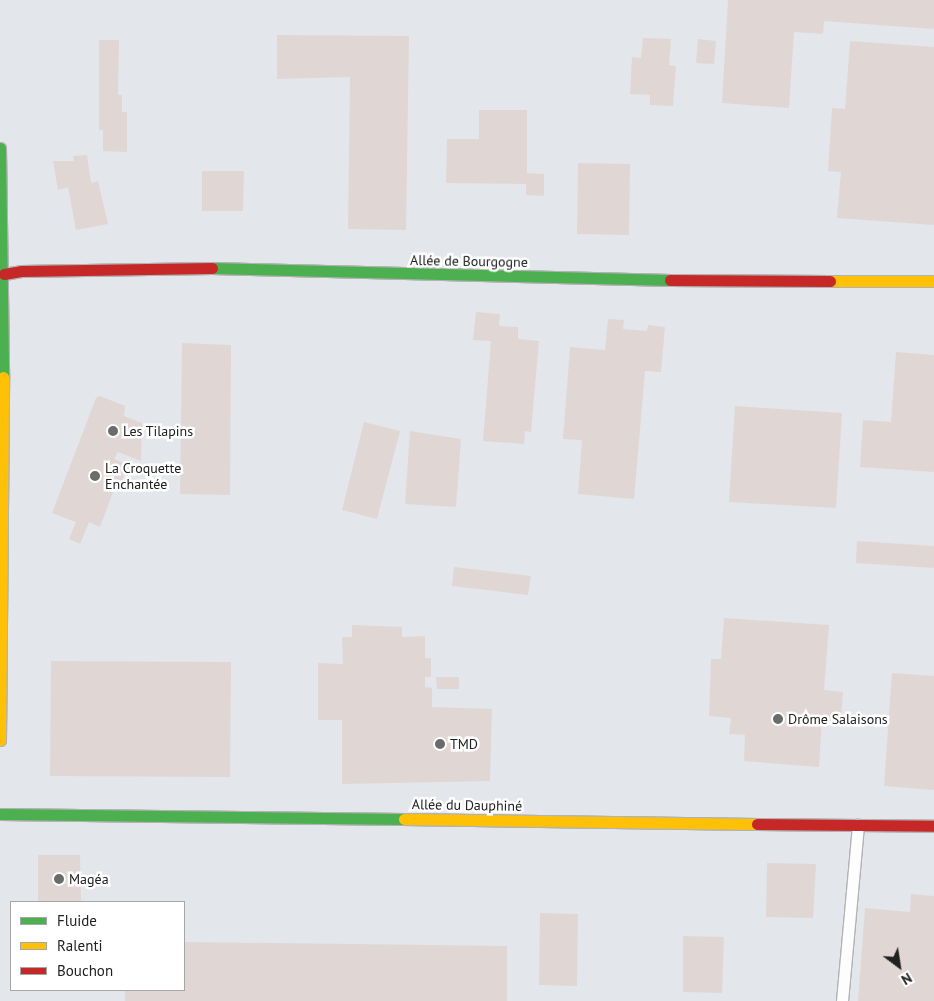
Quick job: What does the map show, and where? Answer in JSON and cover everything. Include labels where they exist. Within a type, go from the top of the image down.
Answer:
[{"type":"street","points":[[0,148],[4,274],[0,740]]},
{"type":"street","name":"Allée de Bourgogne","points":[[4,274],[21,271],[231,268],[641,279],[934,281]]},
{"type":"street","name":"Allée du Dauphiné","points":[[0,814],[934,826]]},
{"type":"lane","points":[[842,1001],[858,825]]},
{"type":"shaded area","points":[[0,0],[934,0],[934,1001],[0,1001]]},
{"type":"building","points":[[728,0],[934,0],[934,29],[824,21],[823,34],[794,32],[789,108],[722,103]]},
{"type":"building","points":[[277,35],[409,36],[406,230],[348,229],[350,77],[277,79]]},
{"type":"building","points":[[643,38],[671,39],[669,65],[676,66],[673,106],[650,105],[650,95],[630,94],[632,57],[641,58]]},
{"type":"building","points":[[698,39],[716,41],[714,64],[696,63]]},
{"type":"building","points":[[99,40],[119,40],[118,95],[122,95],[122,112],[127,112],[127,152],[103,151],[103,130],[99,130]]},
{"type":"building","points":[[850,41],[934,47],[934,225],[837,218],[841,172],[828,171],[832,108],[845,109]]},
{"type":"building","points":[[479,110],[527,110],[527,173],[544,174],[544,196],[526,195],[526,184],[446,183],[447,139],[479,139]]},
{"type":"building","points":[[87,155],[91,183],[98,181],[108,224],[76,230],[68,187],[58,190],[53,161],[74,161],[73,156]]},
{"type":"building","points":[[578,163],[630,164],[629,235],[577,234]]},
{"type":"building","points":[[202,171],[244,171],[243,211],[202,211]]},
{"type":"building","points":[[476,312],[500,314],[499,326],[518,327],[518,339],[539,341],[531,432],[525,431],[524,444],[483,441],[491,341],[473,340]]},
{"type":"building","points":[[608,319],[624,320],[623,329],[647,331],[648,325],[665,327],[661,372],[645,371],[634,499],[578,494],[582,440],[563,439],[570,347],[605,350]]},
{"type":"building","points":[[182,343],[231,345],[230,495],[180,494]]},
{"type":"building","points":[[896,352],[934,355],[934,472],[860,467],[863,420],[891,422]]},
{"type":"building","name":"La Croquette Enchantée","points":[[100,396],[125,406],[124,416],[142,423],[141,461],[118,452],[114,459],[128,465],[119,488],[115,487],[100,527],[89,522],[80,544],[69,539],[76,522],[52,513],[96,398]]},
{"type":"building","points":[[735,406],[842,413],[836,508],[729,502]]},
{"type":"building","points":[[364,422],[400,431],[377,519],[342,510]]},
{"type":"building","points":[[410,431],[461,439],[456,507],[405,504]]},
{"type":"building","points":[[857,541],[934,546],[934,568],[856,563]]},
{"type":"building","points":[[454,567],[531,576],[528,595],[452,586]]},
{"type":"building","points":[[724,618],[829,625],[824,690],[843,692],[841,719],[822,718],[819,767],[744,761],[745,735],[729,734],[731,718],[709,716],[711,659],[721,659]]},
{"type":"building","points":[[352,625],[402,627],[402,637],[425,636],[425,658],[431,658],[431,677],[425,677],[425,687],[432,688],[432,707],[492,709],[490,781],[342,784],[342,720],[318,720],[318,663],[343,664],[342,637],[352,637]]},
{"type":"building","points":[[51,661],[231,662],[230,777],[50,776]]},
{"type":"building","points":[[892,673],[934,676],[934,790],[884,786]]},
{"type":"building","points":[[436,677],[459,677],[459,689],[437,689]]},
{"type":"building","name":"Magéa","points":[[38,855],[80,855],[81,901],[38,901]]},
{"type":"building","points":[[767,863],[816,864],[813,918],[766,917]]},
{"type":"building","points":[[911,894],[934,896],[934,1001],[858,1001],[865,908],[910,912]]},
{"type":"building","points":[[540,913],[578,914],[577,986],[539,985]]},
{"type":"building","points":[[683,936],[724,937],[722,993],[683,992]]},
{"type":"building","points":[[185,942],[507,946],[507,1001],[125,1001],[125,991],[185,991]]},
{"type":"traffic: fast","points":[[0,148],[3,377]]},
{"type":"traffic: fast","points":[[212,268],[670,280]]},
{"type":"traffic: fast","points":[[0,814],[404,819]]},
{"type":"traffic: slow","points":[[830,281],[934,281]]},
{"type":"traffic: slow","points":[[0,740],[3,377]]},
{"type":"traffic: slow","points":[[404,819],[757,824]]},
{"type":"traffic: jam","points":[[4,274],[21,271],[212,268]]},
{"type":"traffic: jam","points":[[670,280],[830,281]]},
{"type":"traffic: jam","points":[[757,824],[934,826]]},
{"type":"place","name":"Les Tilapins","points":[[113,431]]},
{"type":"place","name":"La Croquette Enchantée","points":[[95,476]]},
{"type":"place","name":"Drôme Salaisons","points":[[778,719]]},
{"type":"place","name":"TMD","points":[[440,744]]},
{"type":"place","name":"Magéa","points":[[59,879]]}]
